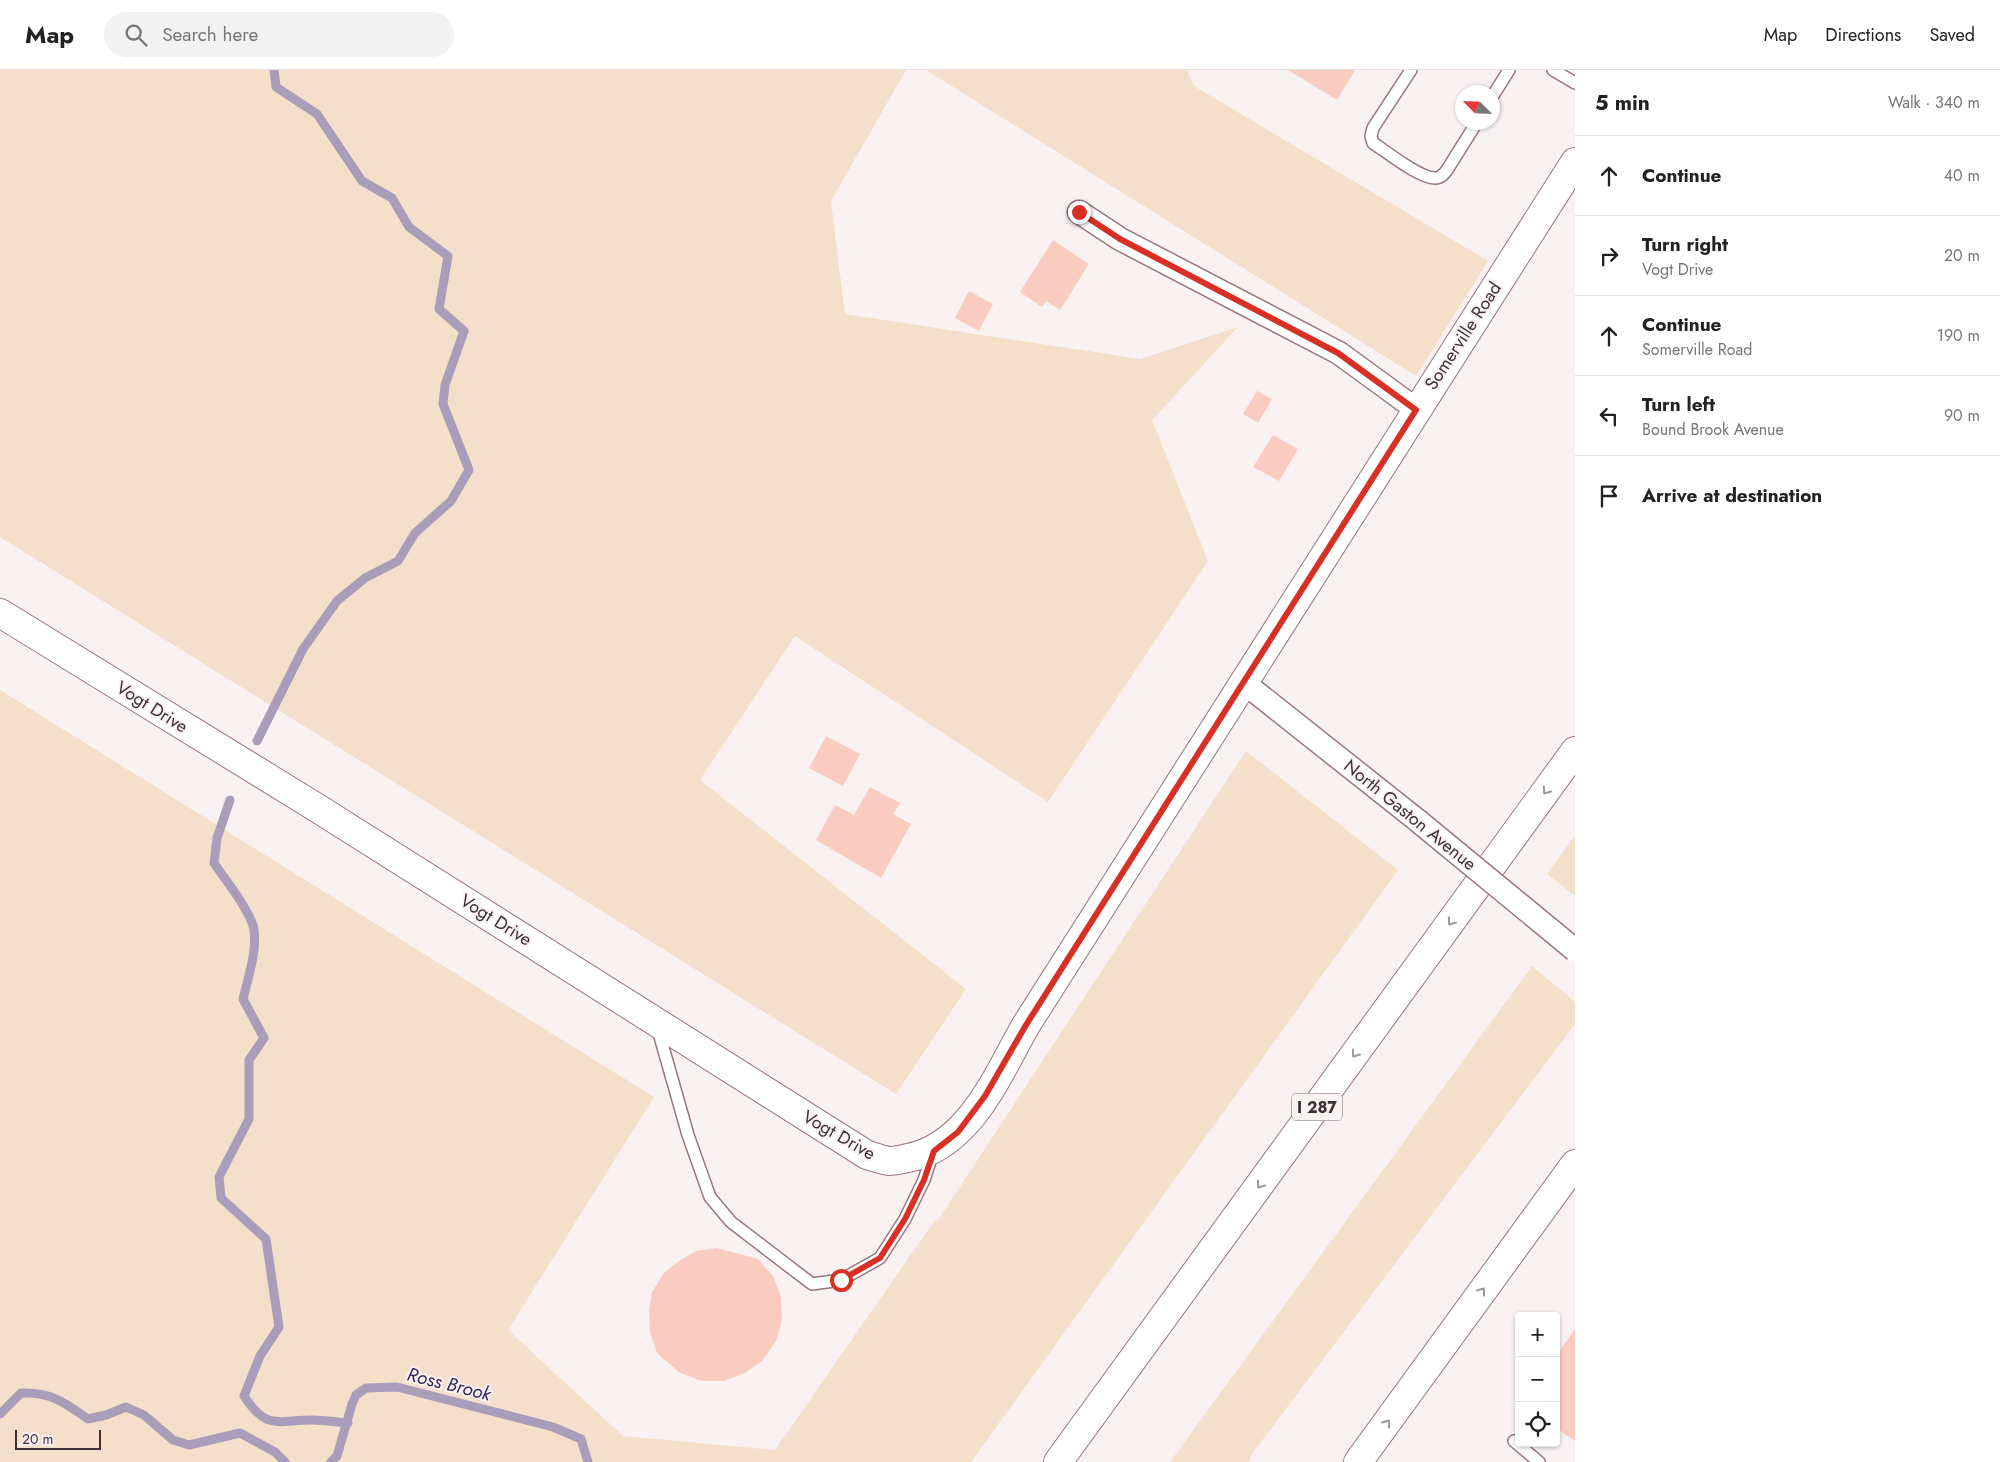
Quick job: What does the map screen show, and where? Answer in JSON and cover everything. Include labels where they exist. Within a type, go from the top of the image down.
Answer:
[{"type":"main road","name":"Somerville Road","points":[[985,1096],[1026,1025],[1575,162]]},
{"type":"main road","name":"Vogt Drive","points":[[0,613],[314,806],[867,1155],[890,1161],[934,1151],[958,1132],[985,1096]]},
{"type":"main road","name":"I 287","points":[[1058,1462],[1575,751]]},
{"type":"main road","points":[[1358,1462],[1575,1164]]},
{"type":"street","points":[[1079,212],[1120,239],[1338,353],[1416,410]]},
{"type":"street","name":"North Gaston Avenue","points":[[1243,682],[1417,820],[1575,950]]},
{"type":"lane","points":[[1411,70],[1373,128],[1371,136],[1373,143],[1422,174],[1435,178],[1442,177],[1472,130]]},
{"type":"lane","points":[[1500,85],[1509,70]]},
{"type":"lane","points":[[1553,70],[1575,83]]},
{"type":"lane","points":[[655,1020],[688,1135],[710,1197],[731,1222],[812,1284],[841,1280],[880,1258],[905,1219],[924,1180],[934,1151]]},
{"type":"lane","points":[[1514,1441],[1539,1462]]},
{"type":"shaded area","points":[[0,70],[906,70],[831,201],[845,314],[1140,359],[1238,327],[1152,420],[1208,561],[1048,802],[795,636],[700,780],[966,989],[896,1094],[0,537]]},
{"type":"shaded area","points":[[926,70],[1187,70],[1194,86],[1488,261],[1416,376]]},
{"type":"shaded area","points":[[0,690],[654,1097],[508,1330],[623,1436],[775,1450],[935,1220],[938,1220],[1246,751],[1398,870],[971,1462],[0,1462]]},
{"type":"shaded area","points":[[1575,836],[1575,896],[1547,874]]},
{"type":"shaded area","points":[[1532,966],[1575,1002],[1575,1024],[1252,1454],[1248,1462],[1170,1462]]},
{"type":"building","points":[[1288,70],[1355,70],[1337,100]]},
{"type":"building","points":[[1053,240],[1089,264],[1060,310],[1046,301],[1042,307],[1020,292]]},
{"type":"building","points":[[969,291],[993,304],[979,331],[955,318]]},
{"type":"building","points":[[1257,391],[1272,399],[1258,423],[1243,414]]},
{"type":"building","points":[[1273,435],[1298,449],[1279,481],[1253,467]]},
{"type":"building","points":[[826,736],[860,754],[843,786],[809,768]]},
{"type":"building","points":[[870,787],[900,803],[893,814],[911,824],[881,878],[816,840],[835,805],[854,815]]},
{"type":"building","points":[[717,1248],[758,1259],[773,1276],[781,1297],[782,1320],[776,1341],[763,1360],[745,1373],[724,1381],[702,1381],[680,1373],[657,1353],[650,1332],[649,1312],[652,1292],[664,1273],[696,1251]]},
{"type":"building","points":[[1575,1329],[1575,1441],[1560,1431],[1560,1350]]},
{"type":"waterway","points":[[257,741],[303,649],[337,601],[365,578],[398,561],[415,533],[451,501],[469,470],[443,404],[445,385],[464,331],[439,309],[448,256],[409,227],[392,198],[362,181],[317,114],[276,87],[274,70]]},
{"type":"waterway","points":[[230,800],[217,838],[214,863],[231,886],[252,923],[255,938],[252,965],[243,999],[264,1038],[249,1060],[249,1119],[219,1177],[221,1198],[266,1239],[279,1327],[260,1356],[244,1396],[259,1415],[266,1419],[281,1422],[316,1420],[348,1423]]},
{"type":"waterway","name":"Ross Brook","points":[[331,1462],[337,1456],[356,1395],[366,1388],[397,1387],[553,1427],[581,1439],[588,1462]]},
{"type":"waterway","name":"Ross Brook","points":[[0,1414],[21,1393],[41,1394],[57,1399],[88,1419],[106,1415],[126,1407],[144,1415],[173,1440],[189,1445],[240,1433],[275,1452],[285,1462]]},
{"type":"route","points":[[841,1280],[880,1258],[905,1219],[924,1180],[934,1151],[958,1132],[985,1096],[1026,1025],[1416,410],[1338,353],[1120,239],[1079,212]]}]
